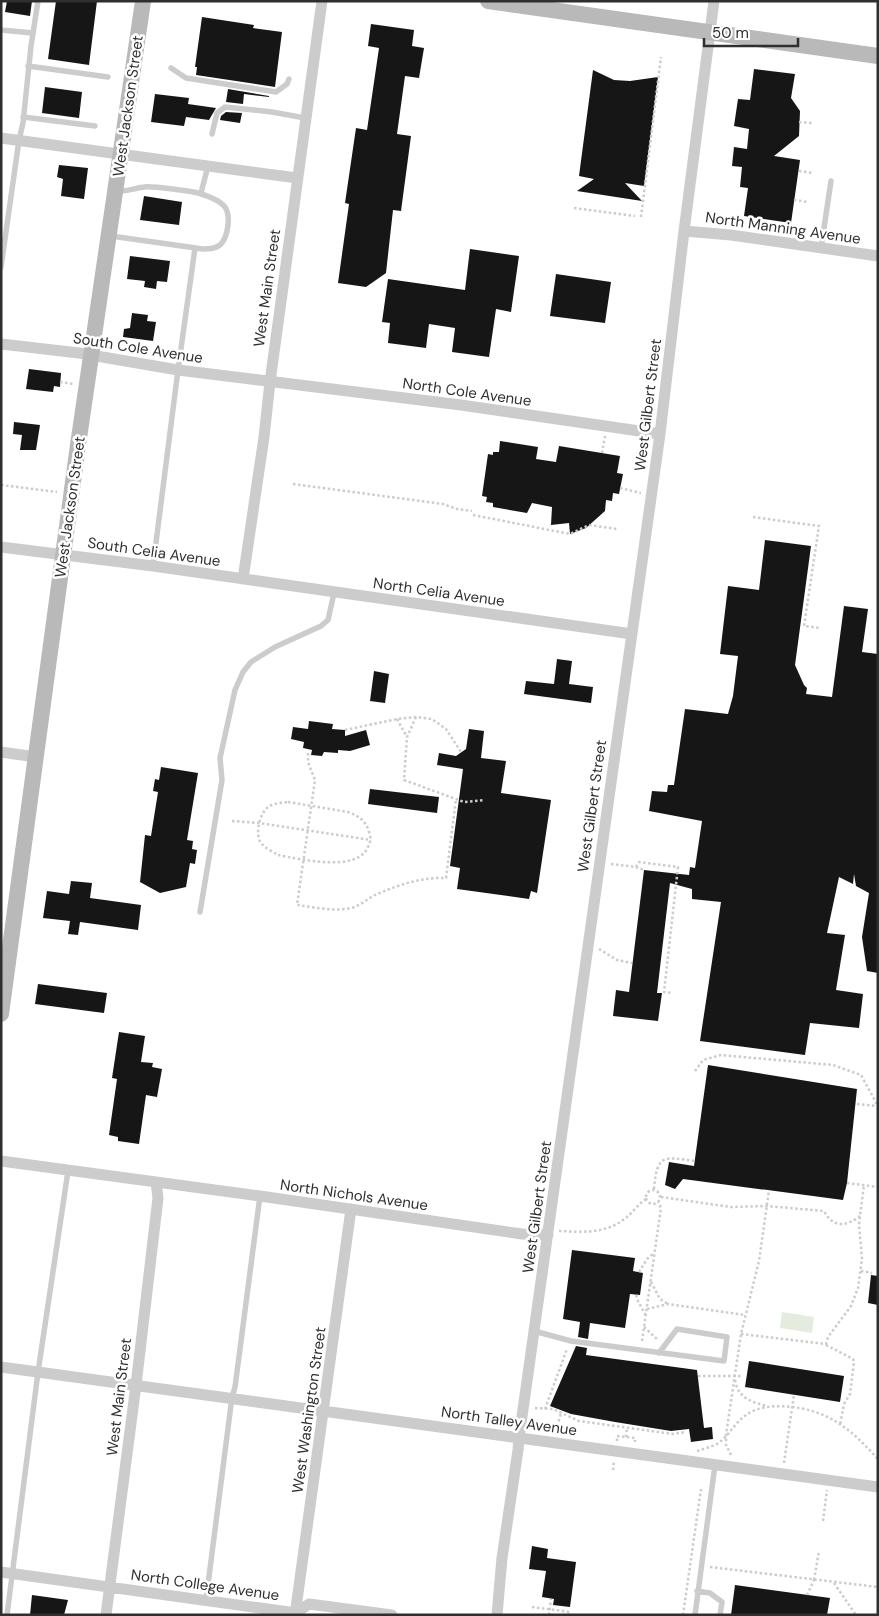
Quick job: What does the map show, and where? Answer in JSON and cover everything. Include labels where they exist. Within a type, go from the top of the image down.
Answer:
[{"type":"main road","name":"West Jackson Street","points":[[1,1014],[5,958],[36,757],[63,555],[143,1]]},
{"type":"main road","points":[[488,1],[878,56]]},
{"type":"street","name":"West Main Street","points":[[243,579],[264,437],[322,1]]},
{"type":"street","name":"West Gilbert Street","points":[[497,1615],[502,1558],[660,434],[714,1]]},
{"type":"street","points":[[1,138],[298,178]]},
{"type":"street","name":"North Manning Avenue","points":[[684,231],[731,235],[878,256]]},
{"type":"street","name":"South Cole Avenue","points":[[1,344],[92,355],[178,370],[270,382]]},
{"type":"street","name":"North Cole Avenue","points":[[270,382],[461,405],[660,434]]},
{"type":"street","name":"South Celia Avenue","points":[[1,548],[243,579]]},
{"type":"street","name":"North Celia Avenue","points":[[243,579],[632,634]]},
{"type":"street","points":[[1,752],[36,757]]},
{"type":"street","name":"North Nichols Avenue","points":[[1,1161],[522,1234],[548,1235]]},
{"type":"street","name":"West Main Street","points":[[106,1615],[158,1198],[156,1182]]},
{"type":"street","name":"West Washington Street","points":[[296,1614],[351,1209]]},
{"type":"street","name":"North Talley Avenue","points":[[1,1367],[878,1487]]},
{"type":"street","name":"North College Avenue","points":[[7,1573],[110,1586],[296,1614],[309,1604],[392,1615]]},
{"type":"lane","points":[[1,267],[3,239],[23,117],[28,66],[38,1]]},
{"type":"lane","points":[[1,30],[33,33]]},
{"type":"lane","points":[[28,66],[108,77]]},
{"type":"lane","points":[[171,68],[186,78],[276,92],[287,84],[289,79]]},
{"type":"lane","points":[[212,134],[217,113],[225,107],[305,118]]},
{"type":"lane","points":[[23,117],[94,126]]},
{"type":"lane","points":[[201,193],[208,166]]},
{"type":"lane","points":[[821,248],[831,181]]},
{"type":"lane","points":[[109,236],[212,249],[220,245],[226,231],[228,219],[226,208],[219,202],[201,193],[147,186],[127,192],[116,191]]},
{"type":"lane","points":[[153,566],[195,248]]},
{"type":"lane","points":[[200,912],[222,780],[220,758],[235,690],[243,672],[251,662],[328,620],[334,593]]},
{"type":"lane","points":[[7,1615],[7,1573],[68,1170]]},
{"type":"lane","points":[[206,1600],[260,1196]]},
{"type":"lane","points":[[534,1331],[571,1340],[659,1353],[724,1361],[727,1337],[677,1329],[659,1353]]},
{"type":"lane","points":[[695,1615],[715,1465]]},
{"type":"lane","points":[[697,1591],[710,1593],[722,1602],[720,1615]]},
{"type":"path","points":[[641,217],[661,57]]},
{"type":"path","points":[[799,122],[812,123]]},
{"type":"path","points":[[799,171],[812,173]]},
{"type":"path","points":[[794,200],[808,202]]},
{"type":"path","points":[[574,208],[634,216]]},
{"type":"path","points":[[60,382],[76,384]]},
{"type":"path","points":[[602,453],[605,432]]},
{"type":"path","points":[[293,484],[443,504],[457,509],[472,511]]},
{"type":"path","points":[[1,485],[61,493]]},
{"type":"path","points":[[620,488],[640,493]]},
{"type":"path","points":[[473,515],[570,534],[589,525],[617,529]]},
{"type":"path","points":[[753,516],[819,526],[804,626],[821,628]]},
{"type":"path","points":[[416,717],[408,737],[404,780],[464,802],[485,800]]},
{"type":"path","points":[[345,730],[397,719],[416,717],[432,719],[446,729],[461,752]]},
{"type":"path","points":[[397,719],[408,737]]},
{"type":"path","points":[[308,753],[308,762],[315,780],[296,905],[338,910],[353,907],[373,896],[411,882],[429,877],[446,878],[456,799]]},
{"type":"path","points":[[288,802],[356,815],[364,821],[369,830],[371,840],[366,853],[353,860],[333,862],[303,859],[278,855],[261,843],[258,833],[259,823],[265,810],[275,803],[288,802]]},
{"type":"path","points":[[232,821],[259,823],[371,840]]},
{"type":"path","points":[[636,867],[640,862],[678,867],[664,992],[672,993]]},
{"type":"path","points":[[609,864],[636,867],[644,870]]},
{"type":"path","points":[[598,949],[617,960],[632,963]]},
{"type":"path","points":[[695,1071],[704,1060],[721,1055],[833,1065],[860,1075],[878,1106]]},
{"type":"path","points":[[857,1104],[878,1106]]},
{"type":"path","points":[[654,1189],[657,1170],[662,1161],[667,1158],[695,1161]]},
{"type":"path","points":[[847,1183],[878,1187]]},
{"type":"path","points":[[826,1344],[828,1338],[851,1306],[858,1288],[862,1259],[860,1216],[864,1185]]},
{"type":"path","points":[[646,1199],[647,1192],[654,1189]]},
{"type":"path","points":[[654,1189],[658,1191],[661,1197]]},
{"type":"path","points":[[730,1467],[732,1457],[726,1445],[726,1435],[741,1334],[759,1261],[769,1190]]},
{"type":"path","points":[[646,1199],[652,1204],[658,1202],[661,1197]]},
{"type":"path","points":[[661,1197],[731,1207],[767,1206],[824,1211],[827,1216],[843,1226],[860,1216]]},
{"type":"path","points":[[548,1235],[560,1231],[591,1232],[609,1228],[623,1221],[646,1199]]},
{"type":"path","points":[[640,1350],[661,1208],[658,1202]]},
{"type":"path","points":[[639,1272],[647,1259],[655,1252]]},
{"type":"path","points":[[861,1271],[872,1273]]},
{"type":"path","points":[[651,1281],[660,1299],[668,1304]]},
{"type":"path","points":[[636,1295],[646,1316]]},
{"type":"path","points":[[647,1309],[668,1304],[745,1315]]},
{"type":"path","points":[[741,1334],[826,1344],[852,1359],[854,1362],[850,1394],[844,1404],[840,1425]]},
{"type":"path","points":[[545,1408],[571,1340]]},
{"type":"path","points":[[698,1376],[742,1376]]},
{"type":"path","points":[[735,1376],[736,1387],[741,1395],[748,1400],[769,1406],[792,1407],[819,1414],[835,1421],[852,1432],[878,1460]]},
{"type":"path","points":[[783,1474],[794,1395]]},
{"type":"path","points":[[691,1462],[694,1452],[722,1442],[737,1422],[747,1414],[769,1406]]},
{"type":"path","points":[[535,1408],[545,1408],[579,1421],[673,1434],[686,1432]]},
{"type":"path","points":[[555,1434],[561,1413]]},
{"type":"path","points":[[626,1437],[627,1428]]},
{"type":"path","points":[[617,1436],[635,1438]]},
{"type":"path","points":[[683,1615],[702,1482]]},
{"type":"path","points":[[823,1521],[827,1489]]},
{"type":"path","points":[[807,1595],[814,1580],[819,1552]]},
{"type":"path","points":[[709,1567],[878,1587]]},
{"type":"path","points":[[835,1583],[856,1615]]},
{"type":"path","points":[[549,1615],[551,1599]]},
{"type":"path","points":[[532,1607],[570,1612],[569,1615]]},
{"type":"shaded area","points":[[782,1312],[814,1317],[812,1333],[780,1328]]},
{"type":"building","points":[[7,1],[32,1],[30,16],[5,12]]},
{"type":"building","points":[[56,1],[97,1],[89,65],[48,59]]},
{"type":"building","points":[[202,17],[254,25],[253,28],[282,32],[275,87],[196,75],[197,67],[195,67]]},
{"type":"building","points":[[371,24],[414,30],[412,46],[424,48],[419,78],[405,76],[397,134],[411,136],[401,211],[393,210],[386,273],[366,287],[338,283],[349,204],[345,203],[356,128],[367,130],[379,48],[368,46]]},
{"type":"building","points":[[754,69],[795,74],[791,98],[800,111],[799,136],[774,156],[800,160],[791,223],[744,216],[748,188],[740,187],[742,167],[732,166],[734,147],[747,149],[749,129],[734,126],[738,99],[750,100]]},
{"type":"building","points":[[593,70],[614,80],[630,81],[658,77],[644,186],[625,183],[642,201],[577,191],[594,179],[579,176]]},
{"type":"building","points":[[45,87],[82,92],[79,118],[42,113]]},
{"type":"building","points":[[228,89],[269,97],[244,94],[243,104],[226,102]]},
{"type":"building","points":[[155,94],[189,98],[188,104],[216,108],[209,120],[186,117],[184,126],[151,122]]},
{"type":"building","points":[[226,112],[242,113],[240,123],[220,120],[221,116]]},
{"type":"building","points":[[59,165],[88,168],[84,199],[61,196],[63,179],[57,177]]},
{"type":"building","points":[[144,196],[182,202],[179,225],[140,220]]},
{"type":"building","points":[[470,249],[519,256],[511,312],[496,309],[489,357],[452,352],[455,328],[429,324],[426,348],[388,343],[390,323],[382,322],[388,279],[465,290]]},
{"type":"building","points":[[130,256],[170,261],[167,282],[157,281],[156,289],[144,287],[145,281],[127,279]]},
{"type":"building","points":[[556,274],[611,282],[605,323],[550,316]]},
{"type":"building","points":[[132,313],[148,315],[147,321],[156,322],[153,341],[123,337],[124,329],[130,328]]},
{"type":"building","points":[[29,369],[61,373],[60,387],[54,386],[53,392],[26,389]]},
{"type":"building","points":[[14,422],[40,425],[36,450],[20,450],[22,435],[13,434]]},
{"type":"building","points":[[500,441],[538,447],[536,459],[556,462],[559,446],[620,456],[617,473],[623,474],[619,494],[613,493],[612,501],[606,500],[605,511],[586,528],[570,534],[569,523],[551,525],[552,507],[532,503],[527,513],[493,507],[493,503],[486,502],[487,497],[482,496],[488,454],[493,455],[493,452],[499,452]]},
{"type":"building","points":[[765,540],[811,546],[795,665],[807,688],[806,694],[832,697],[844,606],[868,609],[862,652],[878,654],[878,973],[867,971],[862,937],[869,893],[856,886],[854,874],[853,884],[839,877],[827,933],[845,935],[836,990],[863,994],[859,1028],[810,1023],[805,1055],[700,1041],[721,902],[692,899],[692,889],[670,883],[657,993],[662,993],[658,1021],[613,1016],[616,990],[629,992],[644,870],[689,875],[690,867],[695,868],[702,821],[649,811],[652,791],[667,792],[668,785],[674,785],[685,709],[728,714],[733,696],[738,656],[720,654],[728,586],[759,590]]},
{"type":"building","points":[[557,659],[572,661],[569,684],[593,687],[591,703],[524,694],[526,681],[554,684]]},
{"type":"building","points":[[374,671],[389,674],[385,703],[370,701]]},
{"type":"building","points":[[309,721],[333,724],[332,729],[345,730],[345,736],[366,730],[370,745],[350,751],[338,750],[338,753],[324,752],[322,756],[311,755],[312,750],[303,748],[304,742],[291,739],[293,727],[308,729]]},
{"type":"building","points":[[469,729],[484,731],[481,758],[506,761],[501,793],[551,800],[537,893],[531,891],[529,899],[457,889],[460,868],[450,866],[463,769],[437,765],[439,753],[456,756],[466,749]]},
{"type":"building","points":[[161,767],[198,773],[187,840],[193,841],[192,849],[197,850],[195,864],[190,863],[186,887],[160,893],[140,882],[145,835],[151,836],[158,792],[153,791],[155,779],[159,780]]},
{"type":"building","points":[[370,789],[439,797],[437,813],[368,804]]},
{"type":"building","points":[[71,881],[92,883],[90,898],[141,905],[138,930],[80,922],[78,935],[68,934],[70,921],[43,918],[47,891],[69,894]]},
{"type":"building","points":[[38,984],[107,993],[104,1013],[35,1004]]},
{"type":"building","points":[[119,1032],[145,1036],[141,1062],[153,1063],[152,1067],[162,1069],[157,1097],[146,1095],[139,1144],[118,1141],[118,1137],[109,1135],[117,1079],[112,1078]]},
{"type":"building","points":[[708,1065],[857,1089],[847,1183],[843,1200],[683,1179],[675,1189],[665,1185],[669,1162],[694,1166]]},
{"type":"building","points":[[572,1250],[635,1258],[633,1271],[643,1273],[640,1295],[630,1294],[625,1328],[590,1323],[588,1339],[578,1337],[580,1322],[563,1319]]},
{"type":"building","points":[[871,1275],[878,1276],[878,1305],[868,1303]]},
{"type":"building","points":[[576,1346],[587,1348],[586,1355],[697,1370],[704,1428],[712,1427],[713,1439],[691,1442],[689,1429],[671,1431],[615,1422],[571,1414],[550,1406]]},
{"type":"building","points":[[749,1361],[844,1376],[840,1402],[745,1387]]},
{"type":"building","points":[[532,1546],[548,1549],[547,1558],[576,1562],[570,1607],[553,1605],[554,1599],[542,1597],[546,1571],[529,1569]]},
{"type":"building","points":[[735,1585],[830,1598],[827,1615],[731,1615]]},
{"type":"building","points":[[32,1595],[68,1600],[64,1615],[30,1615]]}]
